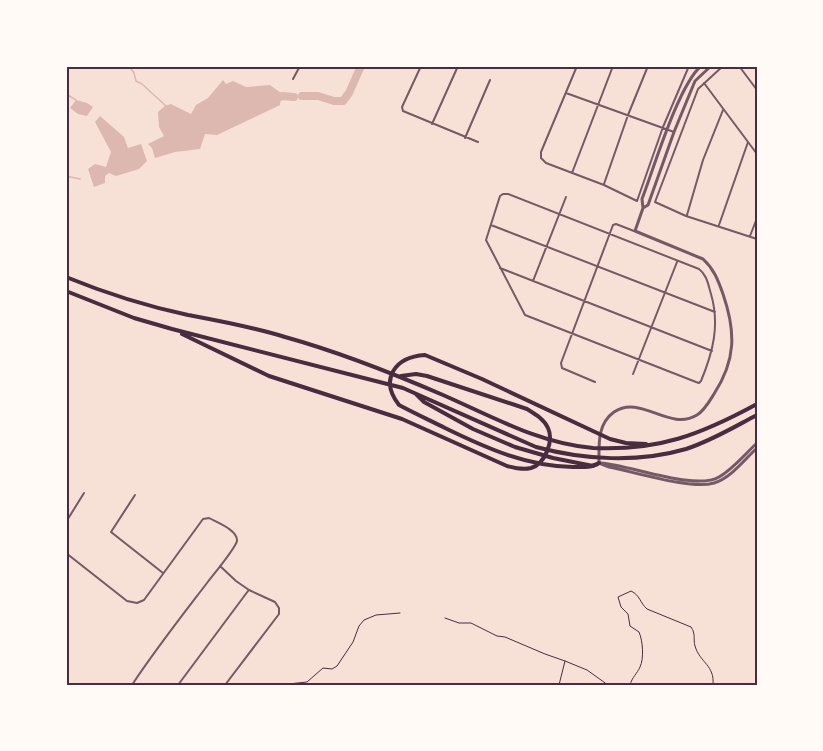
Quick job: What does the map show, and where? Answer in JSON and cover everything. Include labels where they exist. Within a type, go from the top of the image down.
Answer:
[{"type":"highway","points":[[66,277],[134,301],[286,337],[400,376],[540,437],[591,447],[629,448],[662,444],[706,431],[757,404]]},
{"type":"highway","points":[[66,291],[134,318],[172,329],[403,388],[536,447],[557,453],[607,458],[662,455],[710,439],[757,415]]},
{"type":"highway","points":[[172,329],[269,376],[402,419],[507,466],[522,469],[533,467],[540,462],[549,447],[551,438],[548,428],[541,418],[527,409],[427,376],[416,374],[400,376]]},
{"type":"highway","points":[[599,463],[584,467],[553,467],[501,454],[399,405],[390,389],[391,376],[403,361],[416,355],[425,355],[610,439],[626,443],[662,444]]},
{"type":"highway","points":[[413,392],[424,402],[494,439],[535,454],[592,466]]},
{"type":"street","points":[[293,79],[300,66]]},
{"type":"street","points":[[421,66],[402,107],[403,111],[478,142]]},
{"type":"street","points":[[432,124],[458,66]]},
{"type":"street","points":[[577,66],[541,152],[541,158],[546,163],[604,185],[637,201],[663,127],[690,66]]},
{"type":"street","points":[[572,173],[613,66]]},
{"type":"street","points":[[604,185],[648,66]]},
{"type":"street","points":[[644,208],[642,199],[668,129],[690,79],[701,66]]},
{"type":"street","points":[[634,231],[644,208],[648,205],[695,81],[711,66]]},
{"type":"street","points":[[723,66],[698,89],[654,200],[655,203],[686,216],[757,238]]},
{"type":"street","points":[[739,66],[757,90]]},
{"type":"street","points":[[465,138],[490,80]]},
{"type":"street","points":[[752,84],[757,80]]},
{"type":"street","points":[[704,83],[757,154]]},
{"type":"street","points":[[566,93],[674,132]]},
{"type":"street","points":[[686,216],[703,160],[723,110]]},
{"type":"street","points":[[719,225],[748,142]]},
{"type":"street","points":[[503,194],[560,214],[699,269],[704,273],[716,312],[716,326],[712,351],[699,383],[525,315],[486,240],[500,196],[503,194]]},
{"type":"street","points":[[533,281],[566,197]]},
{"type":"street","points":[[750,236],[757,218]]},
{"type":"street","points":[[595,382],[560,366],[614,223],[703,259],[711,266],[717,275],[732,321],[731,354],[718,387],[699,415],[686,420],[673,420],[640,408],[627,407],[614,412],[606,420],[600,433],[599,463]]},
{"type":"street","points":[[491,225],[716,312]]},
{"type":"street","points":[[633,374],[678,262]]},
{"type":"street","points":[[500,268],[712,351]]},
{"type":"street","points":[[599,463],[676,479],[705,481],[725,473],[757,443]]},
{"type":"street","points":[[599,463],[676,483],[712,484],[728,475],[757,448]]},
{"type":"street","points":[[66,522],[84,493]]},
{"type":"street","points":[[135,495],[111,532],[164,573]]},
{"type":"street","points":[[66,553],[127,601],[137,603],[144,600],[200,522],[206,518],[232,531],[237,539],[220,566],[132,685]]},
{"type":"street","points":[[220,566],[236,581],[275,602],[279,608],[279,614],[225,685]]},
{"type":"street","points":[[178,685],[249,590]]},
{"type":"path","points":[[630,685],[640,668],[644,646],[639,632],[630,626],[628,614],[621,607],[618,597],[631,591],[637,594],[642,605],[647,609],[691,627],[694,631],[695,647],[713,674],[713,685]]},
{"type":"path","points":[[279,685],[307,682],[323,668],[332,669],[338,666],[364,620],[376,615],[400,613]]},
{"type":"path","points":[[445,618],[471,623],[497,636],[566,661],[587,670],[609,685]]},
{"type":"path","points":[[559,685],[566,661]]},
{"type":"shaded area","points":[[223,80],[226,84],[233,81],[246,87],[270,85],[281,93],[280,105],[217,135],[205,134],[200,149],[175,152],[155,158],[148,144],[164,136],[159,127],[158,112],[171,104],[191,114],[196,105],[208,98]]},
{"type":"shaded area","points":[[76,100],[93,107],[87,116],[78,114],[70,108]]},
{"type":"shaded area","points":[[100,116],[124,137],[128,148],[141,144],[147,161],[139,169],[116,176],[109,173],[105,176],[105,183],[94,187],[88,169],[95,164],[106,167],[111,152],[95,122]]},
{"type":"waterway","points":[[129,66],[136,81],[166,106]]},
{"type":"waterway","points":[[302,96],[318,96],[343,101],[361,66]]},
{"type":"waterway","points":[[66,94],[76,100]]},
{"type":"waterway","points":[[275,99],[282,96],[294,97]]},
{"type":"waterway","points":[[66,176],[80,179]]}]
